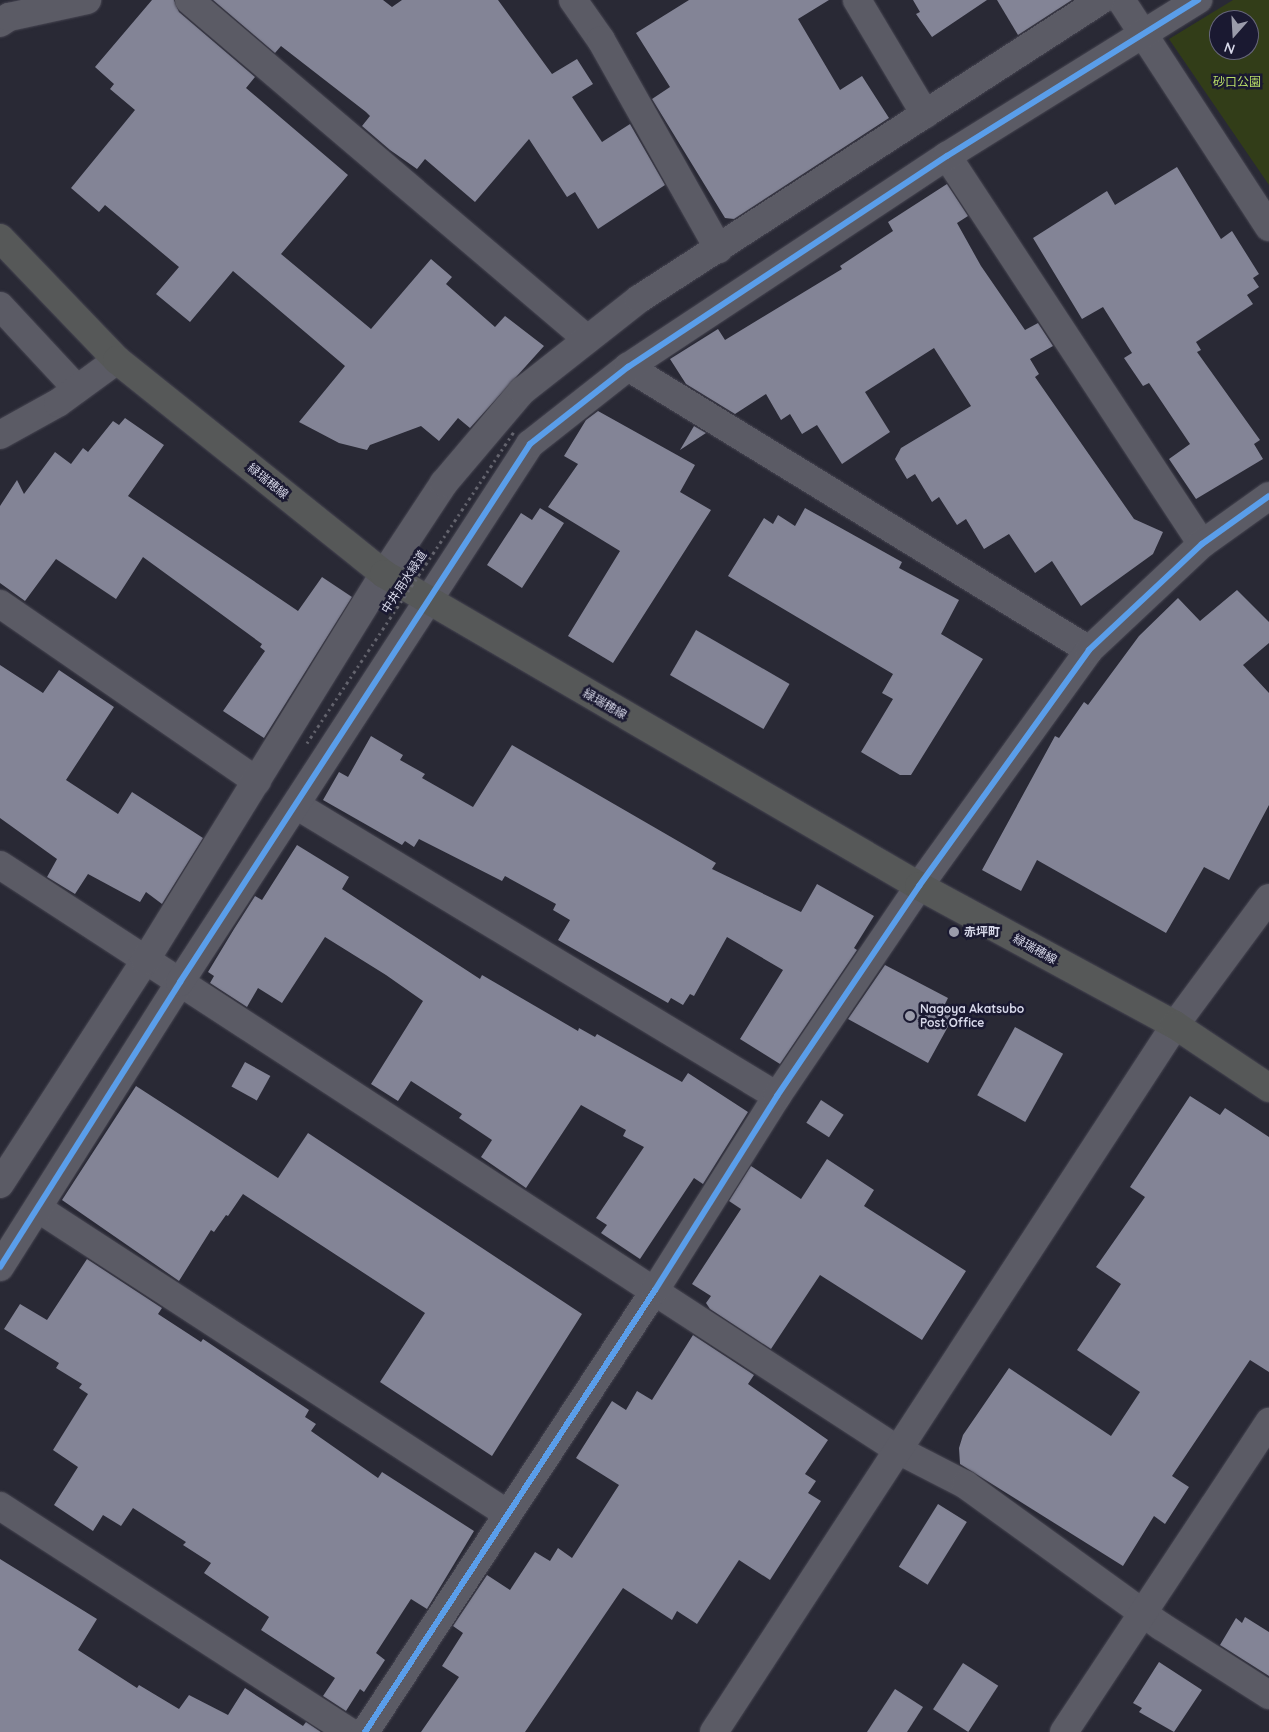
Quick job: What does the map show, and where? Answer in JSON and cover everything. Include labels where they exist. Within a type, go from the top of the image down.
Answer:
[{"type":"main road","name":"緑瑞穂線","points":[[0,238],[117,360],[384,574],[919,886],[1175,1025],[1269,1088]]},
{"type":"street","points":[[0,23],[9,17],[87,0]]},
{"type":"street","points":[[189,0],[587,339]]},
{"type":"street","points":[[573,0],[601,40],[719,249]]},
{"type":"street","points":[[857,0],[924,114]]},
{"type":"street","points":[[0,1184],[145,961],[384,574],[444,483],[522,391],[639,299],[1101,0]]},
{"type":"street","points":[[1121,0],[1144,32],[1269,227]]},
{"type":"street","points":[[0,1267],[39,1209],[180,982],[430,602],[530,444],[628,367],[947,156],[1198,0]]},
{"type":"street","points":[[947,156],[1202,544]]},
{"type":"street","points":[[0,306],[77,389]]},
{"type":"street","points":[[0,435],[77,389],[117,360]]},
{"type":"street","points":[[628,367],[1089,650]]},
{"type":"street","points":[[364,1732],[506,1513],[655,1290],[777,1096],[919,886],[1089,650],[1202,544],[1269,496]]},
{"type":"street","points":[[0,604],[257,781]]},
{"type":"street","points":[[296,806],[777,1096]]},
{"type":"street","points":[[0,865],[898,1450],[966,1485],[1143,1611],[1269,1695]]},
{"type":"street","points":[[714,1732],[1175,1025],[1269,898]]},
{"type":"street","points":[[39,1209],[506,1513]]},
{"type":"street","points":[[1064,1732],[1269,1422]]},
{"type":"street","points":[[0,1506],[350,1732]]},
{"type":"green space","name":"砂口公園","points":[[1233,0],[1269,0],[1269,185],[1169,39],[1209,15],[1209,60],[1259,60],[1259,10],[1217,10]]},
{"type":"building","points":[[152,0],[174,0],[179,12],[255,77],[246,88],[348,175],[281,254],[371,329],[431,259],[452,277],[446,284],[495,327],[505,316],[544,346],[470,428],[458,418],[439,441],[421,426],[370,445],[367,450],[339,443],[299,422],[345,366],[233,271],[190,322],[156,294],[179,267],[105,205],[99,212],[71,188],[135,110],[110,89],[114,84],[95,67]]},
{"type":"building","points":[[213,0],[383,0],[392,7],[402,0],[498,0],[552,74],[577,59],[593,84],[572,97],[602,142],[630,124],[665,185],[598,229],[575,192],[567,197],[529,139],[475,202],[425,159],[417,169],[390,150],[362,126],[370,116],[366,112],[281,46],[275,53]]},
{"type":"building","points":[[689,0],[829,0],[798,19],[840,90],[862,76],[889,118],[734,219],[725,218],[652,99],[670,87],[636,33]]},
{"type":"building","points":[[913,0],[987,0],[932,37],[916,14],[920,12]]},
{"type":"building","points":[[997,0],[1072,0],[1018,35]]},
{"type":"building","points":[[1177,167],[1221,239],[1232,231],[1259,274],[1253,278],[1259,287],[1247,295],[1253,304],[1196,342],[1201,350],[1197,352],[1260,440],[1254,444],[1263,459],[1196,499],[1169,459],[1190,444],[1149,383],[1143,386],[1124,358],[1132,353],[1103,307],[1082,319],[1033,238],[1107,191],[1115,205]]},
{"type":"building","points":[[947,184],[968,216],[957,223],[981,266],[1025,330],[1038,323],[1053,346],[1030,359],[1039,374],[1035,377],[1134,519],[1163,532],[1153,554],[1081,606],[1052,561],[1035,573],[1009,534],[984,549],[966,519],[957,525],[939,497],[932,502],[915,474],[907,479],[895,459],[901,448],[971,406],[934,348],[865,392],[890,432],[842,464],[817,425],[802,434],[790,414],[781,420],[766,394],[735,414],[686,384],[670,359],[718,329],[725,340],[842,269],[840,266],[893,231],[888,222]]},
{"type":"building","points":[[598,411],[695,465],[680,492],[711,510],[613,663],[568,636],[620,551],[548,507],[578,464],[564,456],[586,420]]},
{"type":"building","points":[[125,418],[164,445],[128,496],[298,611],[322,577],[352,597],[264,738],[223,711],[265,651],[260,647],[262,644],[143,557],[116,599],[56,559],[25,601],[0,583],[0,506],[17,480],[24,494],[55,452],[71,464],[83,448],[88,452],[113,421],[119,425]]},
{"type":"building","points":[[694,426],[706,433],[680,450]]},
{"type":"building","points":[[540,508],[564,523],[522,588],[487,565],[521,513],[532,520]]},
{"type":"building","points":[[805,508],[902,562],[899,568],[959,600],[941,634],[983,659],[911,775],[900,775],[861,752],[893,699],[882,693],[893,674],[728,576],[764,518],[773,524],[778,515],[795,526]]},
{"type":"building","points":[[1237,590],[1269,622],[1269,643],[1243,665],[1269,693],[1269,805],[1229,880],[1204,867],[1166,933],[1037,860],[1021,891],[982,870],[1055,736],[1059,738],[1084,702],[1088,705],[1139,636],[1178,598],[1200,621]]},
{"type":"building","points":[[696,630],[790,684],[764,729],[670,675]]},
{"type":"building","points":[[0,665],[43,693],[59,670],[114,707],[66,780],[118,814],[132,792],[203,838],[162,904],[146,892],[140,902],[88,874],[75,894],[47,877],[57,859],[0,818]]},
{"type":"building","points":[[371,736],[403,755],[400,760],[425,774],[422,778],[473,807],[512,745],[716,863],[712,869],[801,912],[817,884],[874,916],[854,948],[857,950],[780,1064],[740,1039],[783,970],[727,937],[694,996],[690,994],[683,1005],[671,998],[668,1003],[558,940],[570,920],[553,910],[556,904],[505,876],[502,881],[419,839],[414,847],[405,841],[402,845],[323,800],[339,772],[348,777]]},
{"type":"building","points":[[297,845],[349,877],[342,889],[480,979],[482,975],[578,1031],[579,1028],[595,1037],[597,1034],[682,1082],[688,1073],[748,1112],[703,1184],[694,1178],[640,1259],[601,1233],[607,1225],[596,1218],[644,1147],[623,1136],[626,1130],[581,1105],[526,1188],[481,1157],[492,1140],[459,1118],[462,1114],[411,1081],[398,1101],[371,1084],[423,1001],[386,975],[325,937],[282,1003],[258,988],[247,1007],[210,983],[214,976],[208,972],[234,929],[255,896],[262,900]]},
{"type":"building","points":[[885,965],[948,998],[944,1006],[956,1012],[928,1063],[848,1019]]},
{"type":"building","points":[[1015,1027],[1063,1054],[1025,1122],[977,1095]]},
{"type":"building","points":[[245,1062],[270,1076],[257,1101],[231,1086]]},
{"type":"building","points":[[136,1086],[278,1178],[308,1133],[582,1314],[492,1456],[380,1382],[425,1313],[243,1194],[214,1232],[211,1230],[179,1281],[62,1200]]},
{"type":"building","points":[[1190,1096],[1220,1115],[1225,1108],[1269,1137],[1269,1372],[1250,1360],[1172,1476],[1189,1487],[1165,1524],[1154,1516],[1123,1566],[960,1464],[959,1448],[963,1435],[1009,1368],[1111,1436],[1140,1392],[1077,1350],[1121,1284],[1096,1267],[1145,1197],[1130,1187]]},
{"type":"building","points":[[821,1100],[844,1115],[829,1137],[806,1123]]},
{"type":"building","points":[[827,1159],[874,1190],[864,1206],[966,1271],[922,1340],[820,1275],[771,1349],[710,1309],[706,1303],[711,1296],[692,1284],[741,1209],[729,1201],[751,1166],[801,1199]]},
{"type":"building","points":[[87,1259],[162,1308],[158,1314],[201,1342],[203,1339],[309,1410],[305,1417],[316,1424],[311,1431],[378,1478],[382,1472],[474,1531],[427,1609],[411,1599],[376,1653],[385,1660],[364,1692],[360,1689],[346,1711],[323,1696],[335,1678],[261,1630],[269,1617],[204,1573],[211,1563],[183,1545],[186,1542],[133,1508],[121,1526],[103,1515],[93,1531],[54,1505],[78,1467],[53,1450],[88,1394],[79,1388],[82,1384],[56,1368],[59,1363],[4,1329],[20,1304],[47,1320]]},
{"type":"building","points":[[693,1335],[754,1375],[748,1384],[828,1440],[805,1474],[816,1481],[808,1493],[821,1501],[770,1580],[739,1560],[697,1624],[677,1611],[672,1620],[623,1588],[525,1732],[421,1732],[459,1677],[442,1666],[463,1633],[453,1626],[487,1575],[510,1590],[535,1552],[550,1561],[558,1548],[572,1558],[619,1485],[576,1458],[612,1401],[626,1410],[637,1391],[652,1400]]},
{"type":"building","points":[[938,1504],[967,1522],[928,1585],[899,1567]]},
{"type":"building","points":[[0,1559],[97,1619],[78,1650],[137,1688],[139,1685],[179,1709],[189,1695],[228,1715],[245,1688],[303,1726],[306,1722],[321,1732],[0,1732]]},
{"type":"building","points":[[1245,1617],[1269,1632],[1269,1676],[1220,1645],[1236,1618],[1242,1623]]},
{"type":"building","points":[[1159,1662],[1202,1690],[1174,1732],[1139,1712],[1142,1708],[1133,1703]]},
{"type":"building","points":[[963,1663],[998,1686],[968,1732],[933,1709]]},
{"type":"building","points":[[895,1689],[923,1707],[907,1732],[867,1732]]},
{"type":"cycle path","points":[[0,1267],[180,982],[530,444],[628,367],[947,156],[1198,0]]},
{"type":"cycle path","points":[[365,1732],[655,1290],[777,1096],[919,886],[1089,650],[1202,544],[1269,496]]},
{"type":"place","name":"赤坪町","points":[[954,932]]},
{"type":"place","name":"Nagoya Akatsubo Post Office","points":[[910,1016]]}]
